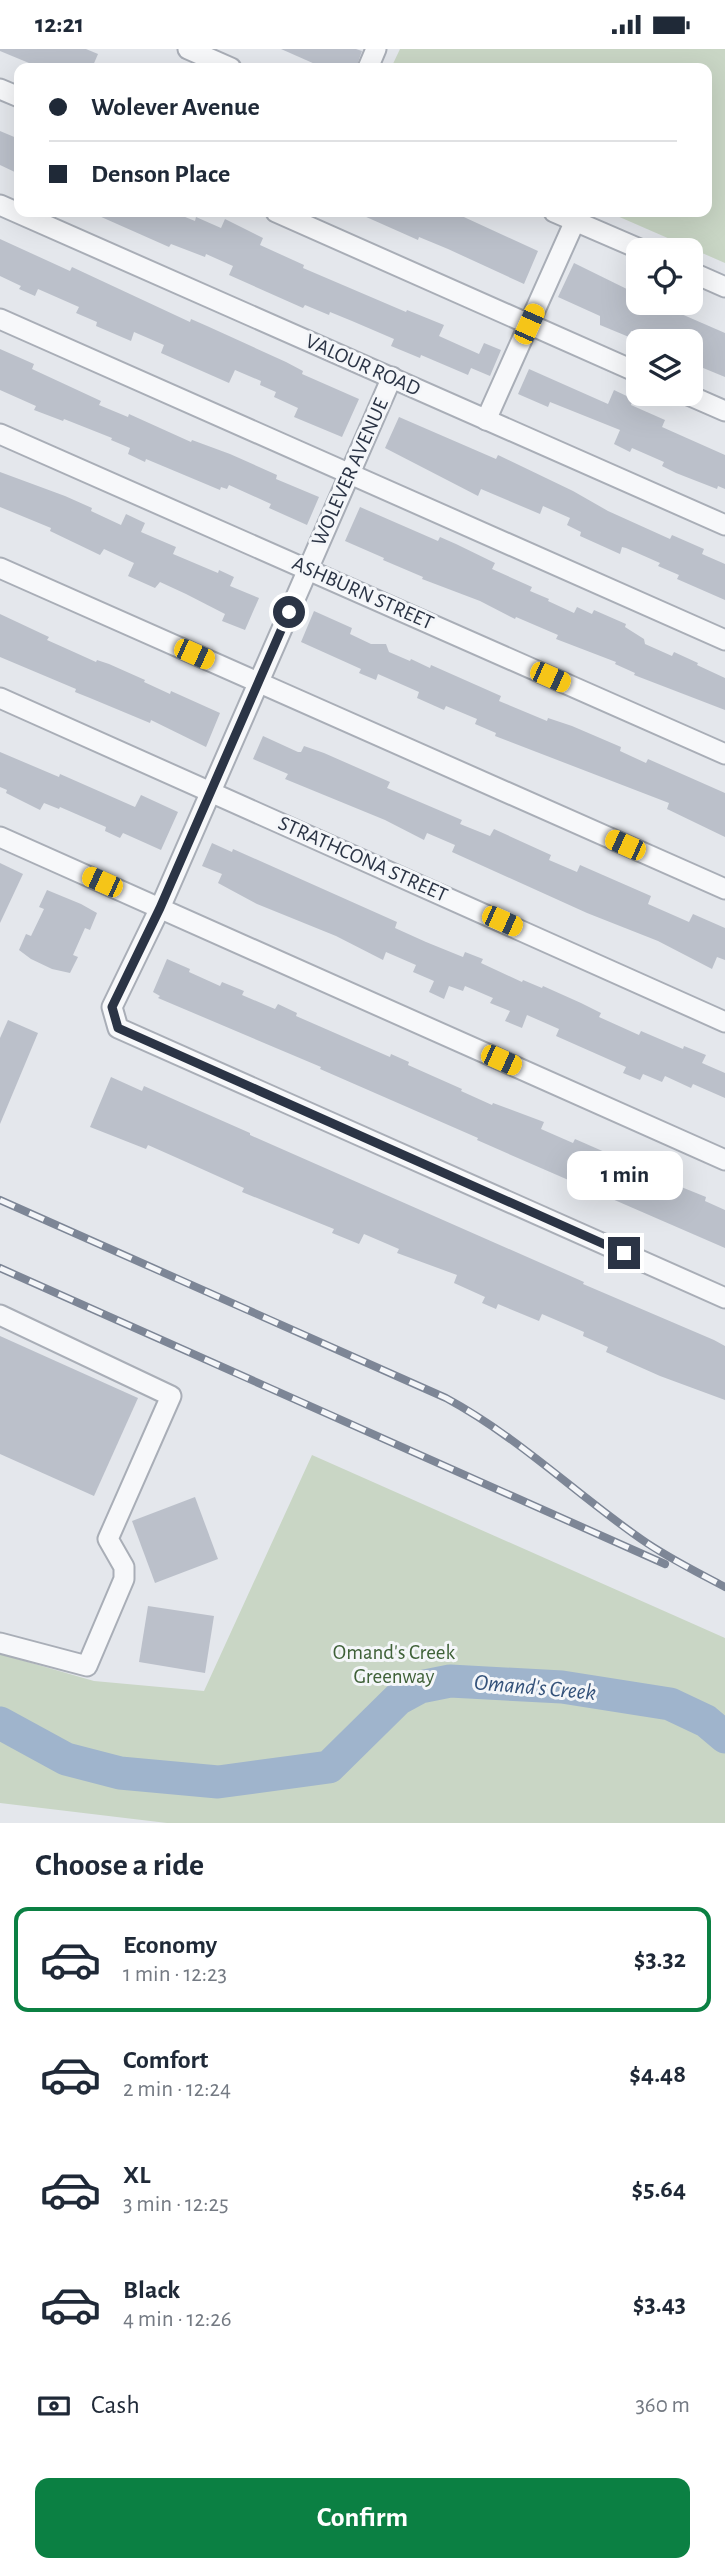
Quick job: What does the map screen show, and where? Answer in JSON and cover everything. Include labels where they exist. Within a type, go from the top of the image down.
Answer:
[{"type":"street","points":[[188,49],[220,63]]},
{"type":"street","name":"VALOUR ROAD","points":[[27,217],[725,525]]},
{"type":"street","points":[[287,217],[626,367]]},
{"type":"street","points":[[566,217],[626,243]]},
{"type":"street","points":[[486,420],[575,221]]},
{"type":"street","points":[[703,277],[725,287]]},
{"type":"street","points":[[0,319],[725,640]]},
{"type":"street","name":"WOLEVER AVENUE","points":[[391,377],[160,908],[112,1007],[118,1028],[725,1298]]},
{"type":"street","points":[[703,401],[725,411]]},
{"type":"street","name":"ASHBURN STREET","points":[[0,434],[725,754]]},
{"type":"street","points":[[0,568],[725,889]]},
{"type":"street","name":"STRATHCONA STREET","points":[[0,698],[725,1022]]},
{"type":"street","points":[[0,837],[725,1160]]},
{"type":"street","points":[[0,1315],[171,1396],[108,1539],[124,1567],[124,1579],[87,1666],[0,1643]]},
{"type":"green space","points":[[400,49],[725,49],[725,263],[703,253],[703,238],[668,238],[619,217],[712,217],[712,63],[393,63]]},
{"type":"green space","name":"Omand's Creek Greenway","points":[[312,1455],[725,1638],[725,1823],[167,1823],[0,1803],[0,1654],[94,1681],[204,1691]]},
{"type":"building","points":[[86,49],[98,54],[94,63],[29,63],[0,51]]},
{"type":"building","points":[[281,49],[362,51],[358,63],[313,63]]},
{"type":"building","points":[[0,131],[14,137],[14,172],[0,165]]},
{"type":"building","points":[[101,217],[185,217],[195,221],[196,217],[221,228],[225,219],[263,238],[260,245],[304,265],[303,268],[406,312],[407,310],[444,325],[439,336],[479,354],[484,343],[501,350],[490,376],[471,368],[468,375],[421,355],[420,358],[391,346],[394,339],[352,321],[305,305],[303,308],[229,275],[233,266],[206,254],[205,257],[171,244],[169,247]]},
{"type":"building","points":[[366,217],[464,217],[538,251],[524,284],[448,249],[419,237],[418,240]]},
{"type":"building","points":[[0,239],[70,271],[72,267],[190,322],[191,319],[207,326],[286,362],[303,371],[302,374],[359,399],[342,437],[294,417],[298,408],[274,397],[276,392],[260,385],[261,381],[235,370],[229,383],[161,353],[164,345],[134,332],[131,341],[96,326],[97,322],[76,313],[79,307],[38,289],[35,296],[19,289],[21,286],[0,276]]},
{"type":"building","points":[[574,263],[626,289],[626,315],[684,315],[725,333],[725,377],[703,368],[703,329],[626,329],[626,336],[600,325],[600,316],[558,297]]},
{"type":"building","points":[[0,349],[34,364],[32,369],[101,401],[99,405],[128,417],[129,414],[191,442],[192,440],[230,454],[277,475],[276,479],[319,497],[307,525],[269,508],[271,504],[229,485],[227,489],[221,487],[220,490],[146,459],[145,462],[128,454],[130,448],[111,440],[112,438],[34,410],[36,406],[0,390]]},
{"type":"building","points":[[529,369],[608,404],[614,390],[626,396],[626,406],[633,406],[665,420],[662,427],[725,455],[725,489],[718,486],[717,489],[676,473],[662,466],[664,462],[632,448],[630,452],[614,444],[620,430],[550,402],[548,407],[518,394]]},
{"type":"building","points":[[399,417],[496,459],[498,455],[608,511],[670,539],[672,535],[704,549],[702,554],[725,564],[725,600],[677,579],[679,575],[658,566],[660,563],[622,547],[620,554],[580,536],[581,532],[567,525],[570,518],[543,506],[540,514],[481,489],[478,496],[385,448]]},
{"type":"building","points":[[0,472],[65,496],[121,525],[126,514],[145,523],[141,532],[176,547],[173,554],[234,577],[230,586],[259,598],[245,630],[222,621],[225,614],[160,582],[155,588],[128,576],[134,563],[104,549],[100,555],[50,531],[51,528],[0,507]]},
{"type":"building","points":[[360,507],[438,541],[440,537],[456,544],[495,563],[492,569],[532,587],[530,591],[549,599],[548,601],[574,613],[577,607],[592,614],[594,610],[626,624],[625,627],[644,639],[645,644],[672,656],[674,652],[725,678],[725,710],[634,675],[635,673],[615,664],[616,662],[556,639],[558,635],[422,579],[423,577],[345,541]]},
{"type":"building","points":[[314,611],[352,628],[350,634],[371,644],[386,644],[389,652],[430,668],[431,665],[501,696],[499,701],[547,721],[548,718],[572,726],[621,747],[620,751],[646,763],[648,759],[725,793],[725,837],[667,809],[669,803],[495,736],[496,733],[475,724],[477,719],[446,706],[444,710],[417,698],[419,692],[378,674],[376,680],[359,673],[361,669],[301,642]]},
{"type":"building","points":[[0,614],[49,637],[47,640],[220,713],[206,747],[151,720],[150,723],[75,692],[76,689],[0,657]]},
{"type":"building","points":[[263,736],[298,752],[301,752],[304,746],[324,753],[390,782],[387,788],[462,820],[460,824],[490,836],[494,829],[551,855],[549,860],[577,872],[580,865],[651,896],[648,904],[689,922],[693,914],[725,928],[725,960],[717,957],[712,969],[658,941],[587,913],[452,852],[455,845],[427,833],[424,840],[385,820],[285,779],[288,774],[253,759]]},
{"type":"building","points":[[0,752],[59,777],[60,774],[135,807],[141,795],[178,812],[161,850],[123,833],[120,838],[105,831],[106,827],[60,807],[59,809],[44,803],[40,810],[6,793],[7,790],[0,787]]},
{"type":"building","points":[[212,843],[232,852],[233,849],[397,922],[395,928],[426,942],[463,957],[465,952],[483,959],[481,963],[522,982],[523,980],[542,988],[543,986],[581,1003],[601,1013],[599,1017],[639,1035],[641,1031],[683,1049],[684,1046],[706,1055],[702,1063],[725,1073],[725,1098],[693,1084],[691,1088],[665,1076],[662,1082],[643,1074],[640,1080],[623,1073],[626,1067],[556,1036],[559,1029],[527,1015],[522,1028],[505,1021],[510,1011],[490,1003],[493,998],[465,986],[463,991],[449,986],[444,999],[429,992],[434,981],[413,972],[416,965],[386,952],[383,960],[336,936],[257,904],[218,883],[222,874],[202,866]]},
{"type":"building","points":[[0,863],[23,874],[0,923]]},
{"type":"building","points":[[47,890],[97,913],[90,930],[85,928],[73,955],[78,957],[70,973],[52,969],[19,950],[26,934],[31,936],[44,909],[39,907]]},
{"type":"building","points":[[167,959],[220,986],[222,982],[244,991],[242,995],[275,1009],[278,1004],[297,1013],[296,1016],[390,1057],[391,1054],[409,1062],[408,1065],[492,1105],[493,1103],[544,1122],[541,1129],[573,1143],[575,1139],[623,1160],[622,1163],[706,1197],[705,1201],[725,1210],[725,1248],[477,1140],[478,1138],[320,1069],[321,1067],[158,998],[160,996],[153,992]]},
{"type":"building","points":[[8,1020],[38,1033],[0,1124],[0,1038]]},
{"type":"building","points":[[111,1077],[142,1091],[144,1086],[584,1282],[583,1284],[714,1340],[725,1346],[725,1400],[606,1352],[608,1347],[583,1336],[584,1332],[542,1314],[539,1321],[498,1304],[496,1309],[482,1303],[485,1297],[454,1283],[457,1275],[397,1253],[399,1249],[364,1234],[359,1244],[332,1233],[334,1229],[242,1192],[244,1188],[148,1145],[146,1149],[90,1127]]},
{"type":"building","points":[[0,1336],[138,1398],[94,1496],[0,1454]]},
{"type":"building","points":[[195,1497],[218,1559],[155,1583],[132,1521]]},
{"type":"building","points":[[148,1606],[214,1616],[205,1673],[139,1662]]},
{"type":"waterway","name":"Omand's Creek","points":[[0,1723],[66,1759],[120,1773],[218,1782],[329,1767],[398,1699],[420,1687],[450,1681],[562,1687],[670,1704],[706,1721],[725,1737]]},
{"type":"railway","points":[[0,1200],[446,1398],[498,1430],[641,1539],[725,1587]]},
{"type":"railway","points":[[0,1268],[665,1564]]},
{"type":"route","points":[[289,612],[160,908],[112,1007],[118,1028],[624,1253]]}]
